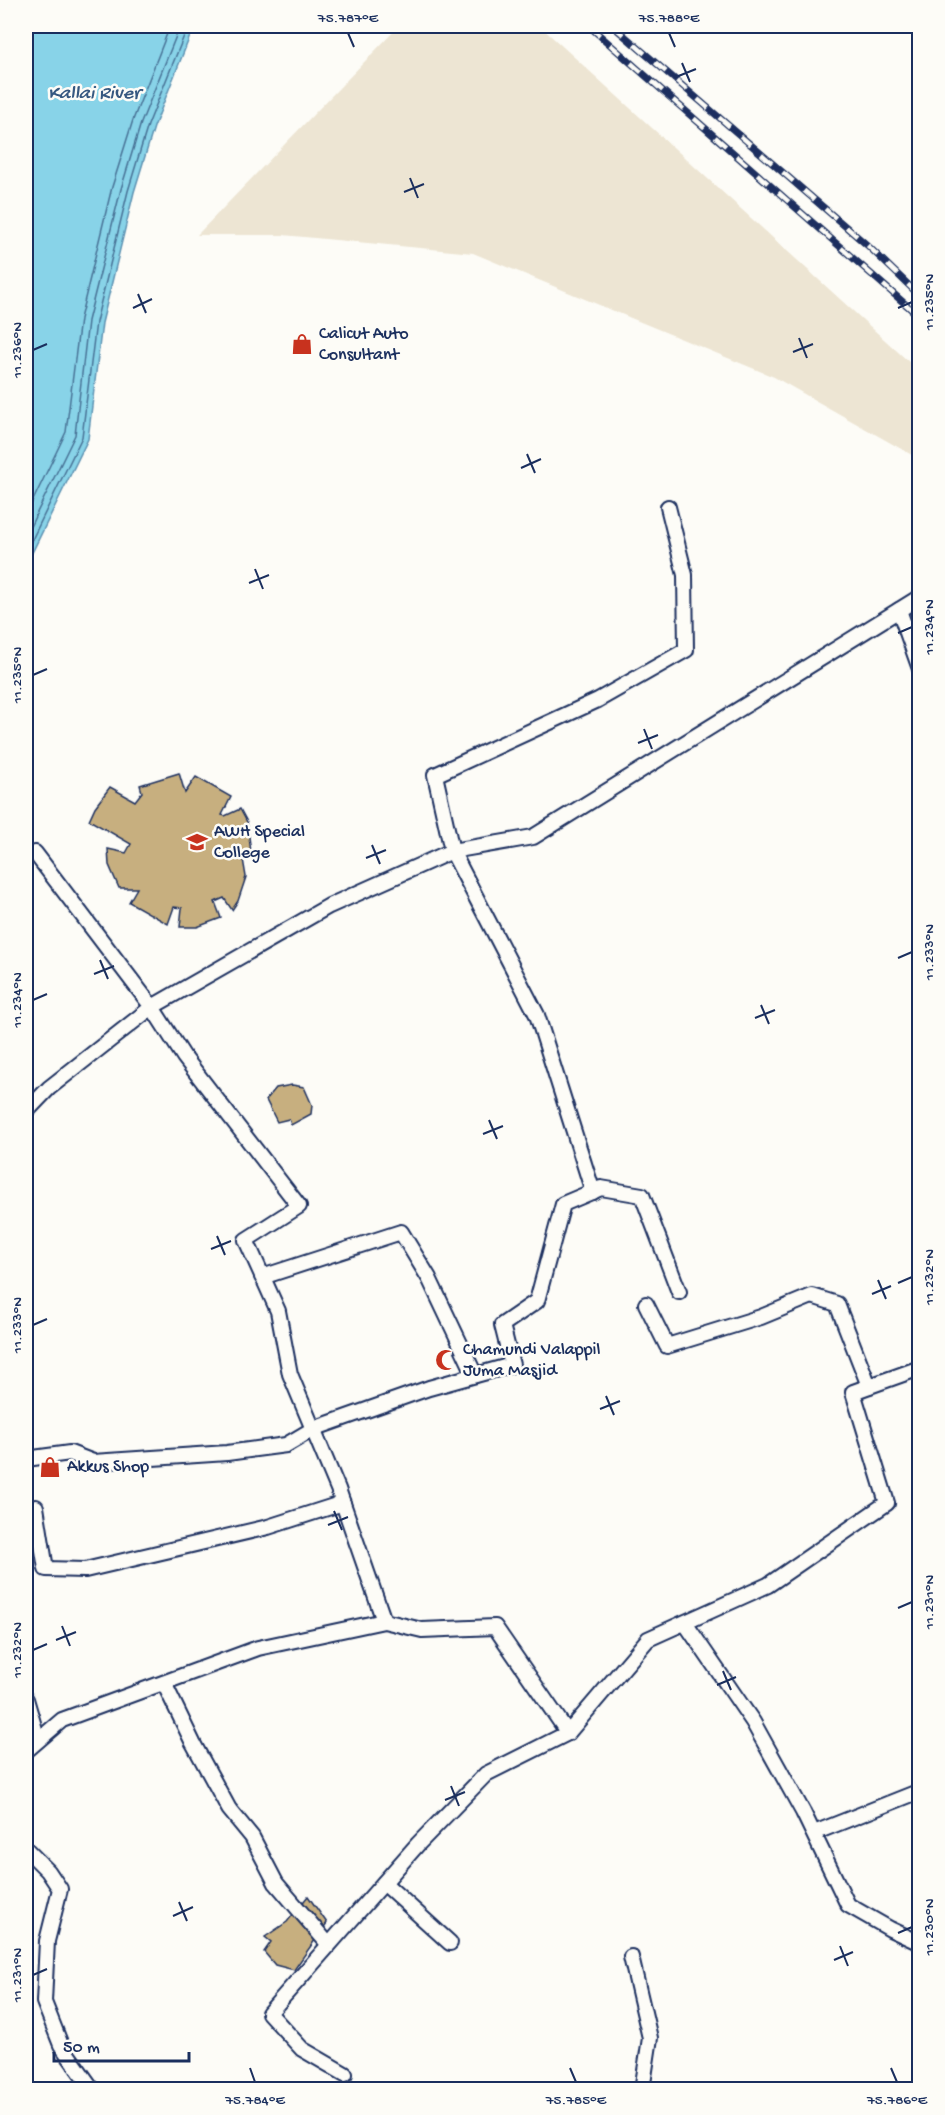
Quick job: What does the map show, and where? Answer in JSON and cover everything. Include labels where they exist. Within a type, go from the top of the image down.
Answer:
[{"type":"street","points":[[593,1192],[537,1015],[452,851],[435,775],[598,700],[686,650],[685,574],[668,507]]},
{"type":"street","points":[[26,1112],[50,1088],[152,1007],[329,906],[452,851],[533,837],[920,597]]},
{"type":"street","points":[[899,610],[920,669]]},
{"type":"street","points":[[36,853],[152,1007],[184,1057],[299,1206],[246,1240],[278,1311],[290,1374],[343,1503],[384,1622]]},
{"type":"street","points":[[26,1459],[70,1453],[93,1462],[286,1445],[313,1429],[429,1388],[512,1365],[502,1324],[537,1301],[563,1204],[601,1188],[642,1195],[679,1292]]},
{"type":"street","points":[[262,1277],[401,1232],[429,1278],[475,1375]]},
{"type":"street","points":[[645,1304],[667,1346],[761,1317],[812,1296],[837,1304],[869,1386]]},
{"type":"street","points":[[345,2074],[302,2049],[269,2013],[418,1844],[486,1774],[568,1733],[648,1639],[768,1585],[887,1503],[853,1392],[920,1368]]},
{"type":"street","points":[[36,1506],[46,1569],[85,1570],[268,1527],[343,1503]]},
{"type":"street","points":[[26,1751],[62,1720],[258,1648],[384,1622],[422,1630],[495,1628],[568,1733]]},
{"type":"street","points":[[685,1623],[753,1722],[814,1833],[848,1905],[890,1929],[920,1942]]},
{"type":"street","points":[[164,1683],[229,1809],[252,1837],[276,1883],[329,1945]]},
{"type":"street","points":[[26,1699],[38,1740]]},
{"type":"street","points":[[814,1833],[920,1791]]},
{"type":"street","points":[[26,1849],[48,1871],[60,1889],[47,1941],[44,2002],[61,2045],[93,2090]]},
{"type":"street","points":[[384,1883],[450,1943]]},
{"type":"street","points":[[631,1957],[650,2038],[642,2090]]},
{"type":"shaded area","points":[[399,26],[540,26],[919,371],[919,459],[774,377],[473,253],[283,235],[197,235]]},
{"type":"water","name":"Kallai River","points":[[26,26],[194,26],[154,127],[134,192],[102,323],[88,439],[26,565]]},
{"type":"building","points":[[179,773],[185,793],[196,777],[231,797],[222,815],[225,816],[240,809],[247,822],[251,852],[243,859],[246,877],[238,901],[232,910],[224,898],[215,902],[221,918],[197,927],[180,927],[182,908],[174,907],[168,924],[129,902],[137,888],[119,888],[109,865],[108,849],[126,853],[131,844],[89,820],[95,807],[110,787],[135,801],[142,792],[140,785]]},
{"type":"building","points":[[292,1085],[304,1087],[312,1105],[311,1114],[291,1125],[289,1119],[277,1122],[266,1100],[276,1088]]},
{"type":"building","points":[[308,1896],[327,1923],[294,1970],[275,1965],[264,1952],[271,1942],[265,1937],[287,1922]]},
{"type":"railway","points":[[589,26],[920,317]]},
{"type":"railway","points":[[613,26],[867,245],[920,296]]},
{"type":"place","name":"Calicut Auto Consultant","points":[[302,344]]},
{"type":"place","name":"AWH Special College","points":[[197,842]]},
{"type":"place","name":"Chamundi Valappil Juma Masjid","points":[[446,1360]]},
{"type":"place","name":"Akkus Shop","points":[[50,1467]]}]
